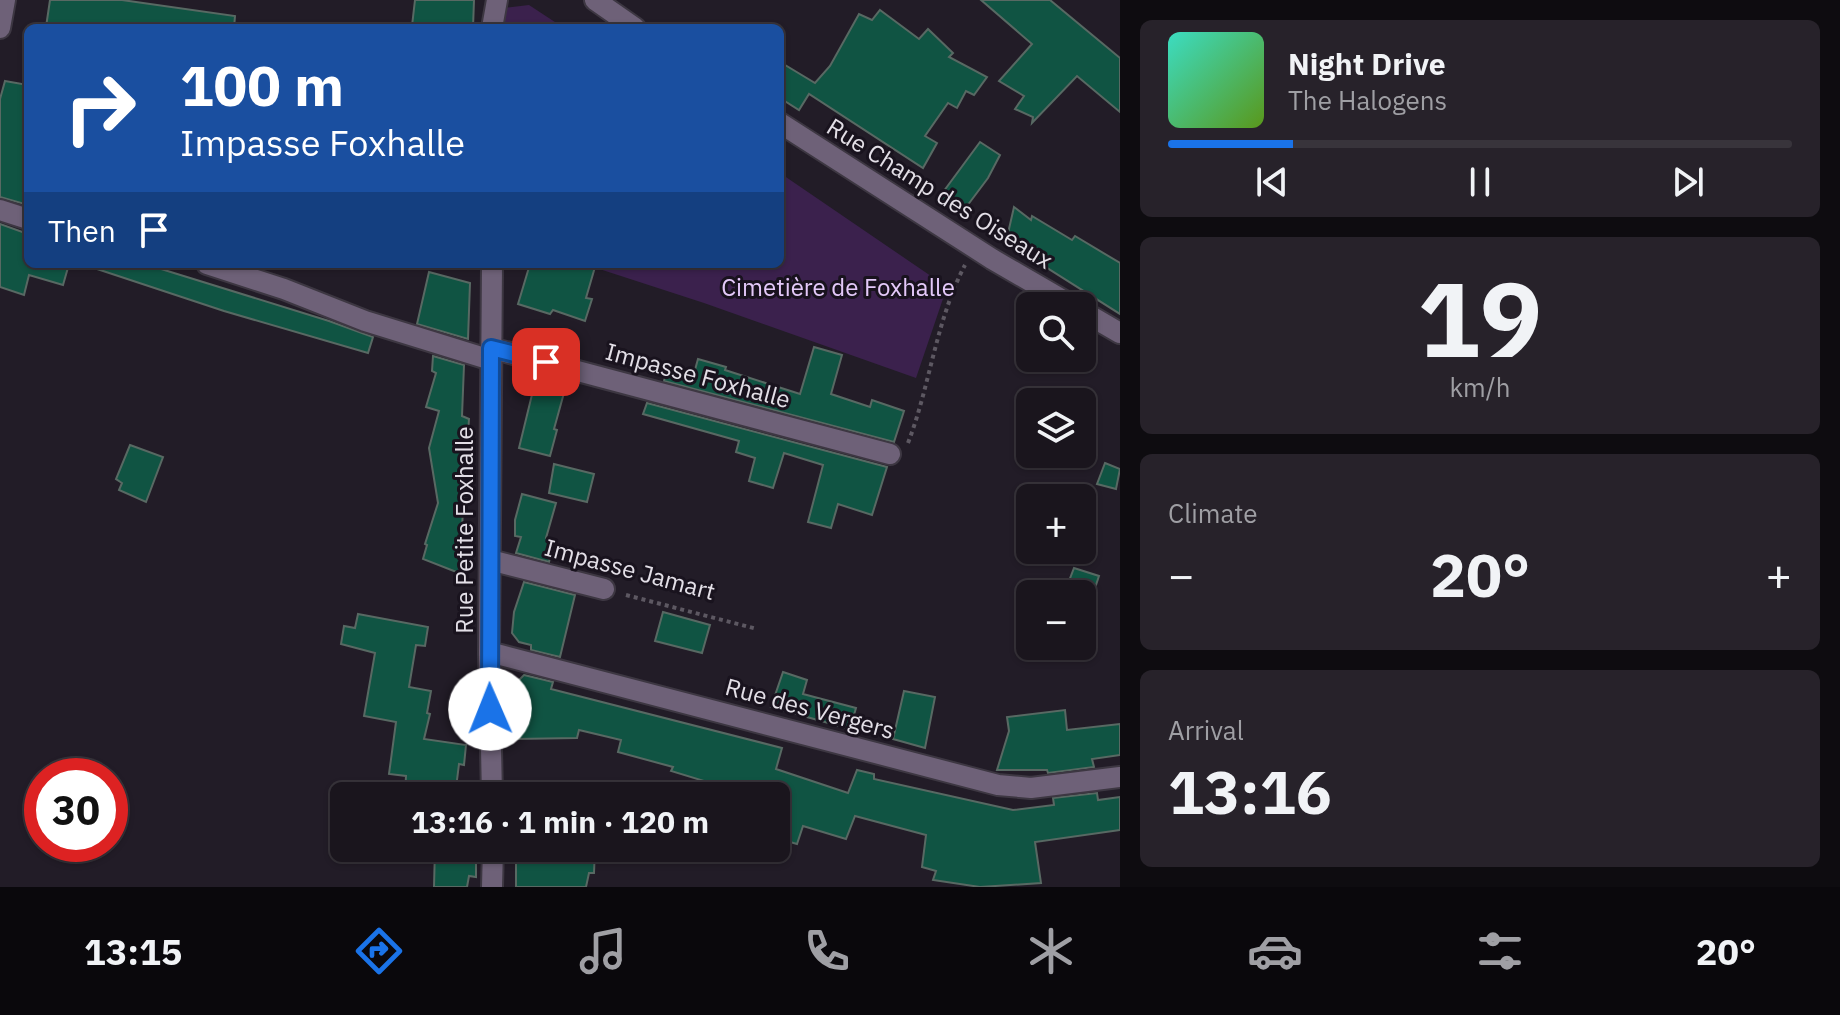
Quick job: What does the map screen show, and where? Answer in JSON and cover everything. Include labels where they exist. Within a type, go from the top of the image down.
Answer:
[{"type":"street","points":[[493,24],[497,0]]},
{"type":"street","points":[[595,0],[629,24]]},
{"type":"street","points":[[0,28],[3,4]]},
{"type":"street","name":"Rue Champ des Oiseaux","points":[[784,126],[1049,292]]},
{"type":"street","points":[[0,210],[24,218]]},
{"type":"street","name":"Impasse Foxhalle","points":[[219,268],[365,321],[890,454]]},
{"type":"street","name":"Rue Petite Foxhalle","points":[[492,268],[489,652],[492,782]]},
{"type":"street","points":[[1096,319],[1120,333]]},
{"type":"street","name":"Impasse Jamart","points":[[490,560],[604,589]]},
{"type":"street","name":"Rue des Vergers","points":[[489,652],[998,785],[1031,788],[1120,777]]},
{"type":"street","points":[[492,887],[493,862]]},
{"type":"path","points":[[890,454],[905,449],[918,417],[940,334],[961,273],[975,248]]},
{"type":"path","name":"Impasse Jamart","points":[[604,589],[757,629]]},
{"type":"green space","points":[[529,5],[558,24],[503,24],[503,8]]},
{"type":"green space","name":"Cimetière de Foxhalle","points":[[784,176],[947,287],[916,378],[596,268],[784,268]]},
{"type":"building","points":[[50,0],[122,0],[235,16],[234,24],[46,24]]},
{"type":"building","points":[[415,0],[474,0],[473,24],[412,24]]},
{"type":"building","points":[[981,0],[1050,0],[1120,58],[1120,112],[1077,76],[1032,123],[1033,117],[1015,109],[1024,96],[999,81],[1032,44]]},
{"type":"building","points":[[880,10],[919,39],[928,29],[953,53],[949,57],[987,77],[974,95],[966,91],[957,108],[948,103],[925,136],[937,143],[923,168],[809,94],[799,110],[784,101],[784,64],[815,83],[830,66],[859,14],[872,20]]},
{"type":"building","points":[[5,81],[24,84],[24,204],[0,197],[0,99]]},
{"type":"building","points":[[980,142],[1000,155],[988,178],[961,214],[938,199]]},
{"type":"building","points":[[1014,207],[1031,220],[1032,216],[1072,240],[1075,236],[1120,263],[1120,314],[1096,299],[1096,292],[1085,292],[1006,242]]},
{"type":"building","points":[[0,224],[24,233],[24,268],[68,268],[63,285],[29,275],[24,295],[0,287]]},
{"type":"building","points":[[94,268],[158,268],[373,337],[368,353],[224,311]]},
{"type":"building","points":[[529,268],[595,268],[586,298],[592,299],[585,321],[553,310],[550,314],[518,304]]},
{"type":"building","points":[[429,272],[470,283],[468,339],[417,324]]},
{"type":"building","points":[[814,347],[842,355],[831,394],[870,407],[872,400],[904,411],[894,442],[664,381],[667,369],[693,377],[698,359],[800,394]]},
{"type":"building","points":[[433,356],[464,365],[462,416],[469,419],[459,573],[423,559],[438,503],[429,448],[439,411],[426,407],[436,373],[432,371]]},
{"type":"building","points":[[537,374],[567,382],[550,456],[519,448]]},
{"type":"building","points":[[647,403],[887,467],[872,515],[838,504],[831,528],[808,522],[823,465],[784,453],[773,488],[749,481],[755,458],[736,452],[739,441],[643,414]]},
{"type":"building","points":[[130,445],[163,457],[146,502],[119,490],[122,483],[116,479]]},
{"type":"building","points":[[1105,463],[1120,469],[1116,489],[1097,484]]},
{"type":"building","points":[[554,464],[594,474],[587,502],[549,493]]},
{"type":"building","points":[[522,494],[556,503],[546,538],[554,541],[549,562],[516,553],[521,537],[515,536],[515,520]]},
{"type":"building","points":[[1074,568],[1099,576],[1096,585],[1096,580],[1069,580]]},
{"type":"building","points":[[524,582],[575,595],[560,657],[531,650],[531,645],[519,642],[512,633],[514,612]]},
{"type":"building","points":[[663,612],[710,625],[702,653],[655,641]]},
{"type":"building","points":[[358,614],[428,627],[425,646],[416,645],[409,687],[431,691],[424,739],[466,745],[464,765],[459,764],[457,782],[406,782],[406,776],[389,774],[396,722],[364,716],[375,653],[341,644],[344,626],[355,628]]},
{"type":"building","points":[[783,672],[807,680],[803,694],[856,708],[850,729],[771,707]]},
{"type":"building","points":[[524,675],[553,682],[551,689],[782,748],[776,769],[848,793],[857,770],[874,774],[874,779],[1013,810],[1054,805],[1053,798],[1097,793],[1098,800],[1120,797],[1120,830],[1035,842],[1041,883],[980,887],[933,880],[936,871],[922,867],[926,835],[855,816],[846,839],[803,826],[797,844],[790,842],[790,782],[707,782],[671,771],[673,767],[618,752],[621,740],[579,730],[577,738],[514,739],[514,685]]},
{"type":"building","points":[[904,691],[935,697],[925,748],[893,739]]},
{"type":"building","points":[[1065,710],[1067,730],[1120,724],[1120,755],[1092,759],[1094,767],[1048,773],[1047,770],[997,770],[1009,731],[1007,717]]},
{"type":"building","points":[[435,862],[476,862],[476,877],[469,876],[467,887],[434,887]]},
{"type":"building","points":[[516,862],[594,862],[594,873],[589,873],[586,887],[516,887]]},
{"type":"route","points":[[490,709],[491,348],[546,362]]}]
